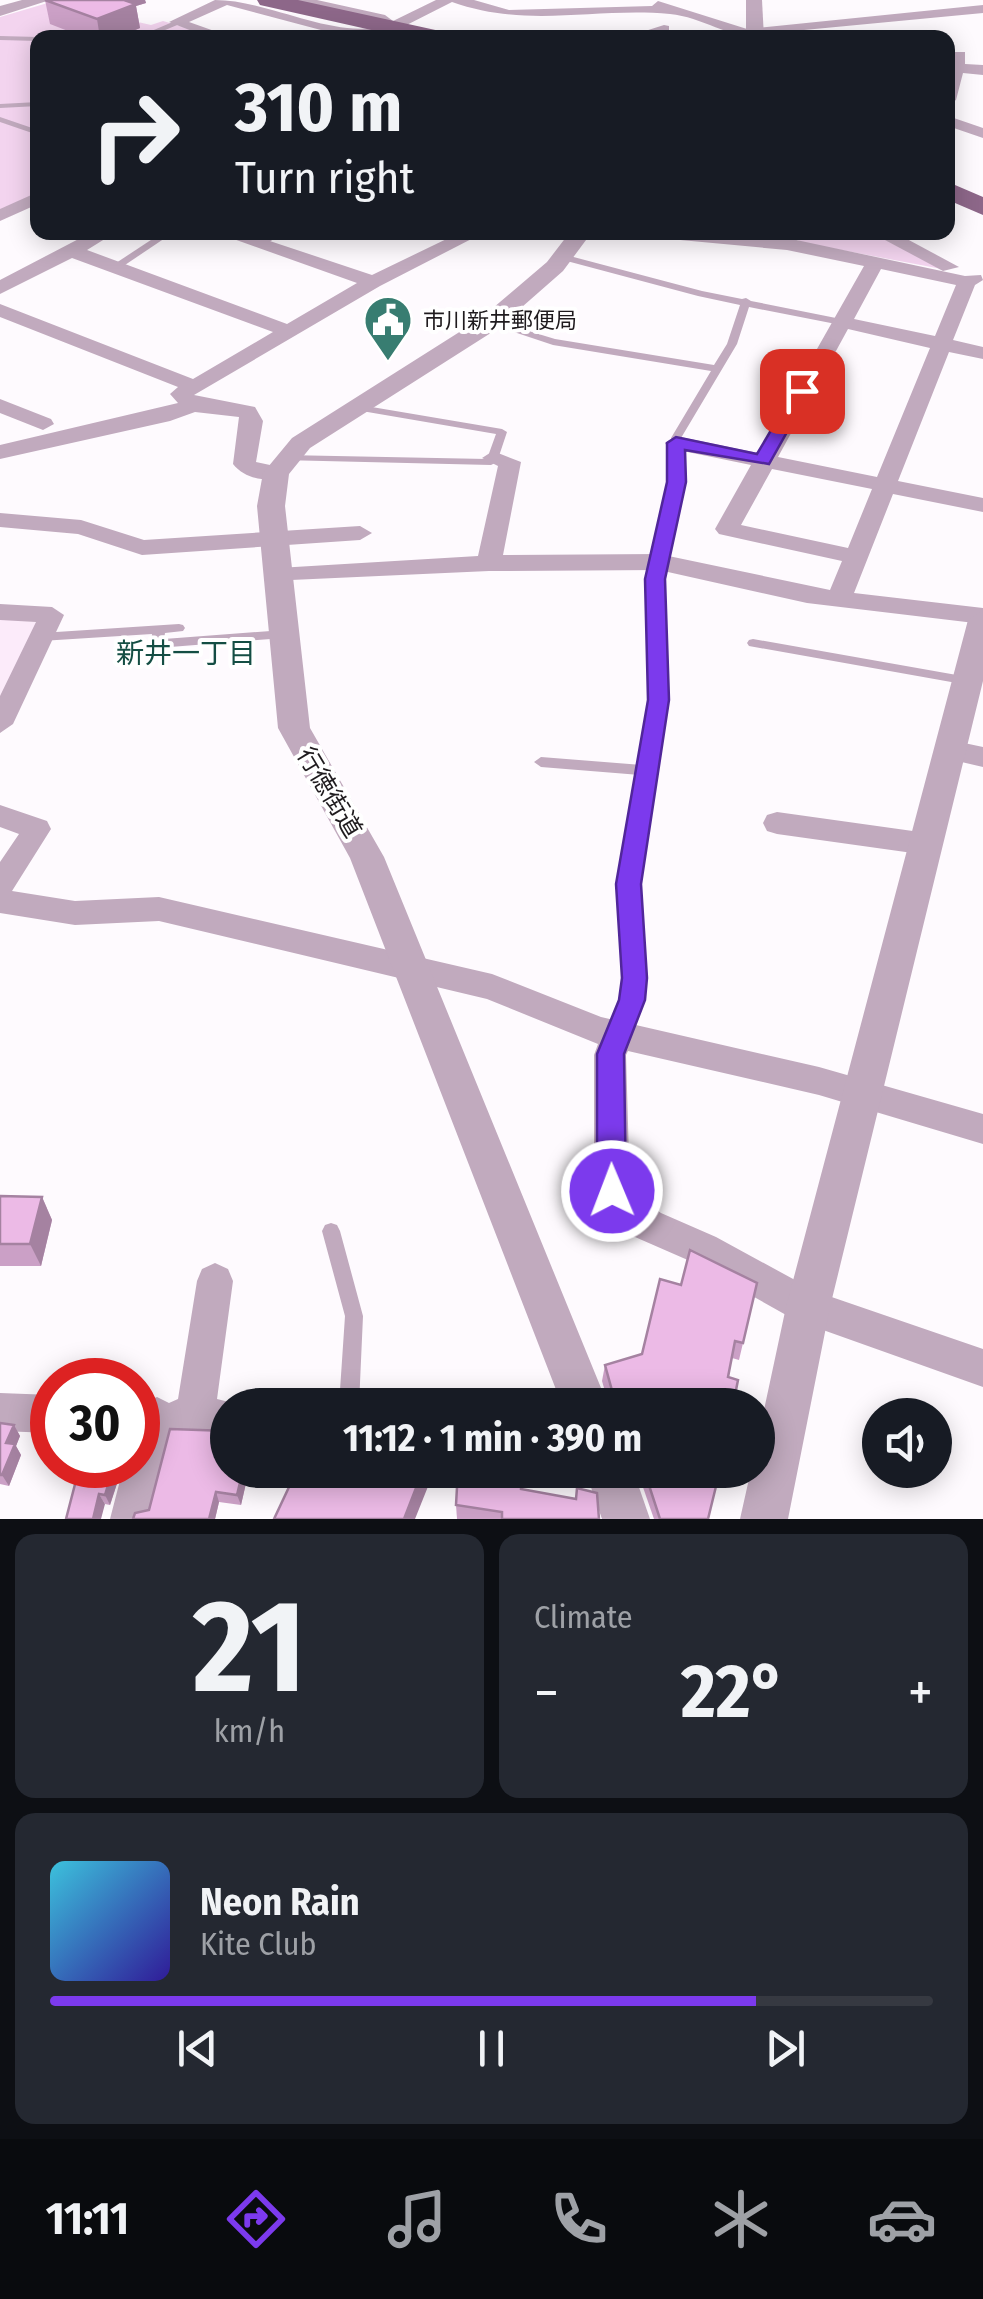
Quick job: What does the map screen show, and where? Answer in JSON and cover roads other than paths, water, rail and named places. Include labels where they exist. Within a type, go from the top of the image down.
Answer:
[{"type":"main road","points":[[246,0],[304,8]]},
{"type":"main road","points":[[268,0],[375,30]]},
{"type":"main road","points":[[955,176],[983,189]]},
{"type":"main road","points":[[955,193],[983,206]]},
{"type":"street","points":[[2,28],[42,0]]},
{"type":"street","points":[[178,23],[224,0],[340,30]]},
{"type":"street","points":[[395,30],[447,0]]},
{"type":"street","points":[[458,0],[513,14],[645,6],[674,10],[742,30]]},
{"type":"street","points":[[754,0],[755,30]]},
{"type":"street","points":[[774,30],[848,14],[982,4]]},
{"type":"street","points":[[645,6],[655,30]]},
{"type":"street","points":[[178,23],[201,30]]},
{"type":"street","points":[[955,59],[983,56]]},
{"type":"street","points":[[955,59],[983,70]]},
{"type":"street","points":[[955,124],[983,134]]},
{"type":"street","points":[[0,216],[30,202]]},
{"type":"street","points":[[0,288],[92,240]]},
{"type":"street","points":[[245,240],[372,282]]},
{"type":"street","points":[[446,240],[452,242]]},
{"type":"street","points":[[0,452],[170,415],[188,395],[286,330],[457,240]]},
{"type":"street","points":[[796,240],[975,281]]},
{"type":"street","points":[[895,240],[975,281]]},
{"type":"street","points":[[0,310],[188,395],[248,412],[252,421],[244,464],[254,471],[280,466],[354,406],[527,296],[574,245]]},
{"type":"street","points":[[72,251],[286,330]]},
{"type":"street","points":[[857,557],[727,529],[876,261]]},
{"type":"street","points":[[839,599],[944,345],[975,281]]},
{"type":"street","points":[[841,322],[983,354]]},
{"type":"street","points":[[0,433],[188,395]]},
{"type":"street","points":[[0,405],[44,424]]},
{"type":"street","points":[[676,443],[983,505]]},
{"type":"street","points":[[490,563],[510,462],[493,458]]},
{"type":"street","name":"行徳街道","points":[[280,466],[271,506],[273,538],[291,709],[301,746],[358,838],[578,1388]]},
{"type":"street","points":[[0,520],[81,527],[142,548],[360,533]]},
{"type":"street","points":[[278,576],[490,563],[658,562],[839,599],[983,618],[968,680],[967,754],[927,844],[808,1307],[764,1519]]},
{"type":"street","points":[[0,612],[52,615],[0,724]]},
{"type":"street","points":[[0,816],[36,829],[0,886]]},
{"type":"street","points":[[777,823],[927,844]]},
{"type":"street","points":[[0,901],[75,913],[159,909],[492,988],[618,1036],[864,1094],[983,1129]]},
{"type":"street","points":[[618,1036],[610,1054],[612,1191],[618,1204],[648,1225],[704,1249],[808,1307],[983,1368]]},
{"type":"street","points":[[130,1519],[179,1418],[215,1282]]},
{"type":"street","points":[[0,1412],[30,1413]]},
{"type":"street","points":[[615,1488],[626,1519]]},
{"type":"lane","points":[[159,30],[178,23]]},
{"type":"lane","points":[[2,28],[30,37]]},
{"type":"lane","points":[[4,107],[30,105]]},
{"type":"lane","points":[[0,119],[30,130]]},
{"type":"lane","points":[[116,267],[158,240]]},
{"type":"lane","points":[[259,245],[267,240]]},
{"type":"lane","points":[[574,245],[746,302],[841,322]]},
{"type":"lane","points":[[618,1036],[632,1000],[628,884],[658,700],[655,579],[677,482],[676,443],[733,342],[746,302]]},
{"type":"lane","points":[[488,322],[553,342],[717,369]]},
{"type":"lane","points":[[280,466],[491,462],[502,432],[400,418],[354,406]]},
{"type":"lane","points":[[41,638],[179,628]]},
{"type":"lane","points":[[160,630],[158,644],[284,634]]},
{"type":"lane","points":[[753,644],[968,680]]},
{"type":"lane","points":[[541,762],[646,770]]},
{"type":"lane","points":[[331,1230],[354,1316],[350,1388]]},
{"type":"place","name":"市川新井郵便局","points":[[388,362]]},
{"type":"district","name":"新井一丁目","points":[[186,653]]}]
